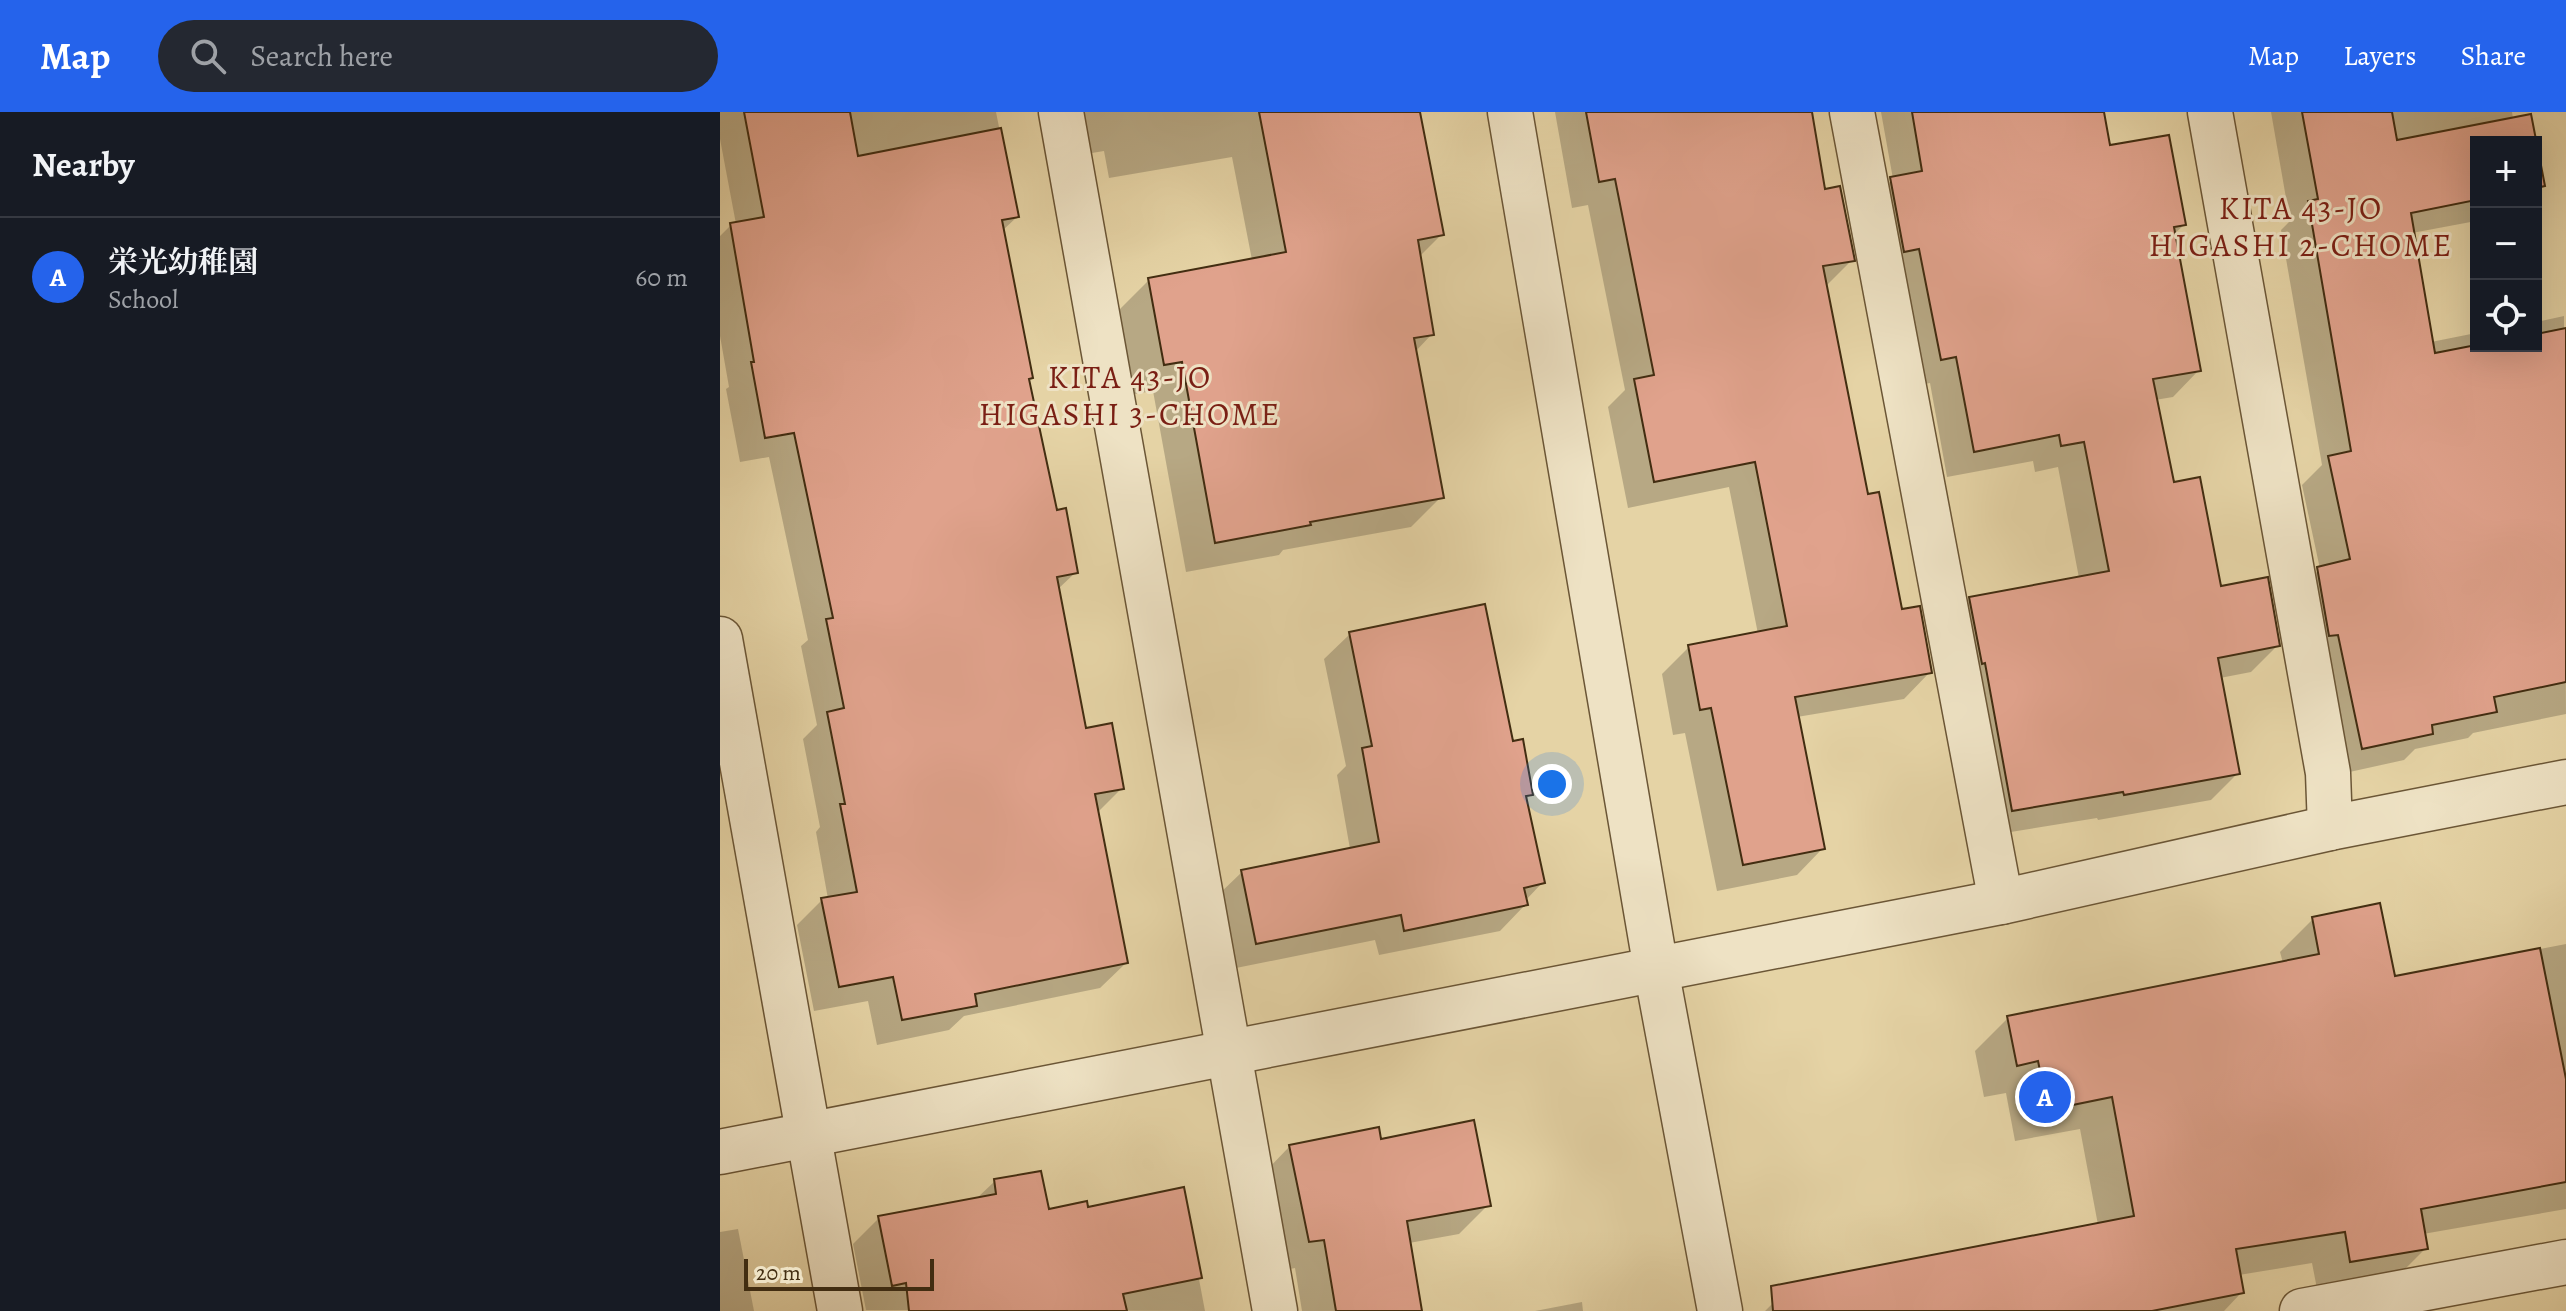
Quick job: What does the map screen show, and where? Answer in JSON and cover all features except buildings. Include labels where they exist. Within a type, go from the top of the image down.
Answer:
[{"type":"street","points":[[1061,112],[1275,1311]]},
{"type":"street","points":[[1510,112],[1656,969],[1720,1311]]},
{"type":"street","points":[[1852,112],[2001,902]]},
{"type":"street","points":[[2210,112],[2328,773],[2330,828]]},
{"type":"street","points":[[720,639],[840,1311]]},
{"type":"street","points":[[720,1152],[2001,902],[2330,828],[2566,782]]},
{"type":"street","points":[[2302,1311],[2566,1262]]},
{"type":"place","name":"栄光幼稚園","points":[[2045,1097]]},
{"type":"district","name":"KITA 43-JO HIGASHI 2-CHOME","points":[[2301,226]]},
{"type":"district","name":"KITA 43-JO HIGASHI 3-CHOME","points":[[1130,396]]}]
